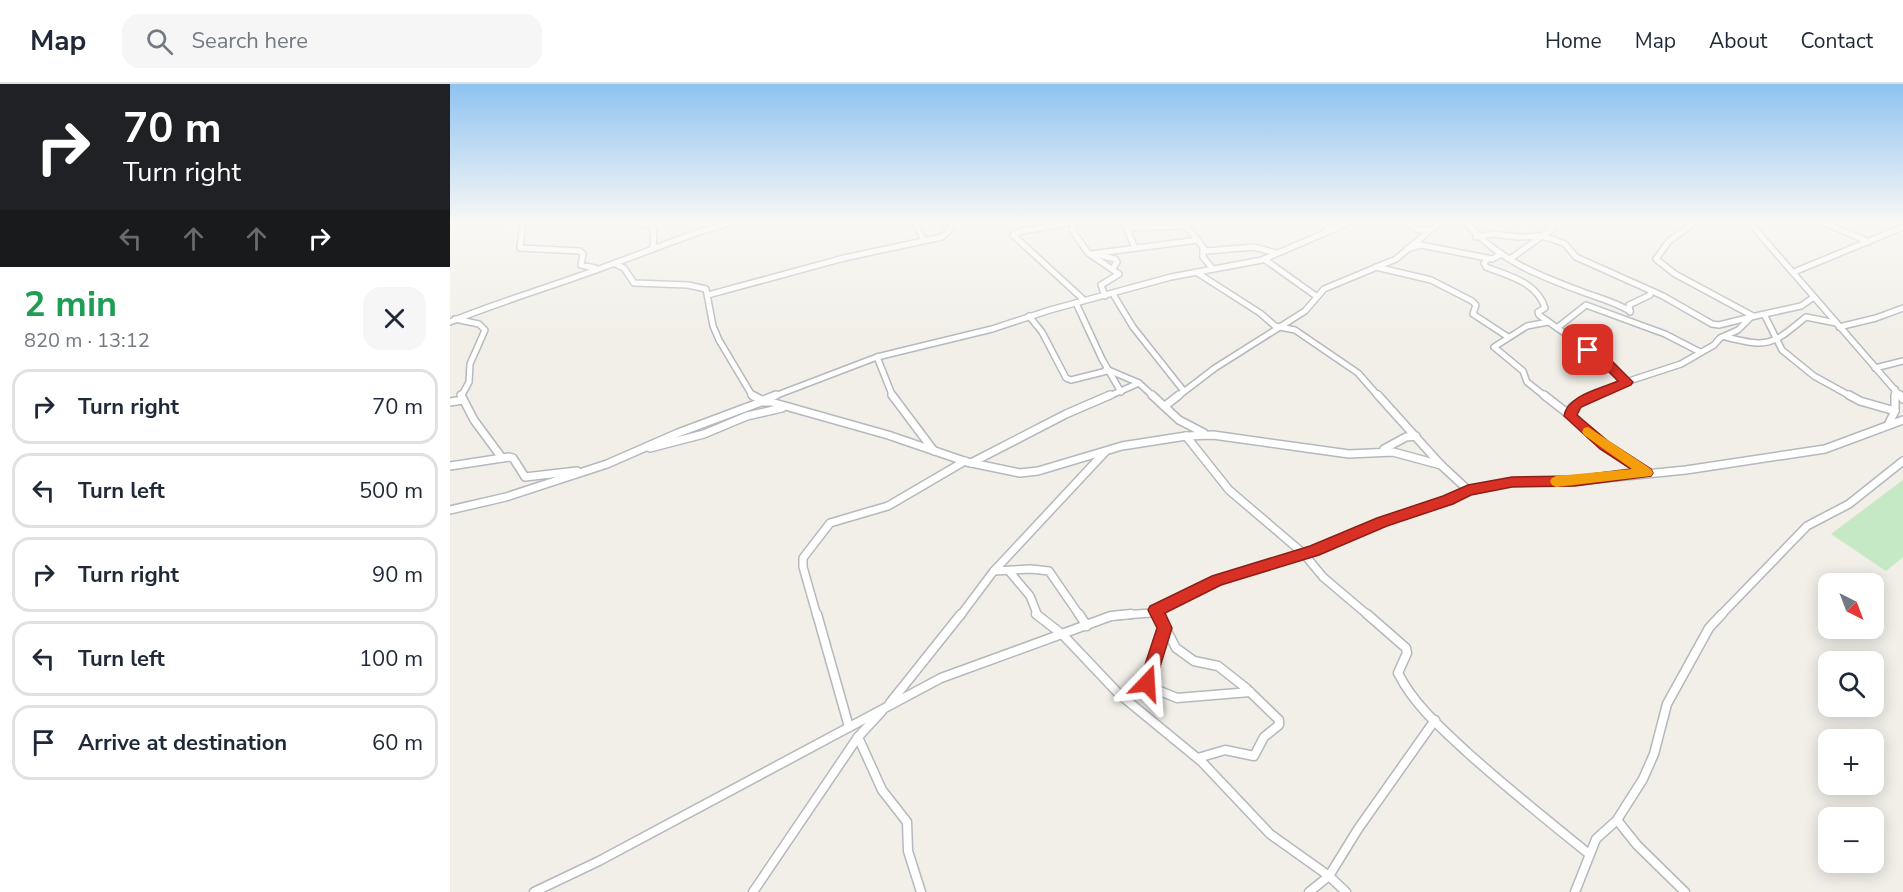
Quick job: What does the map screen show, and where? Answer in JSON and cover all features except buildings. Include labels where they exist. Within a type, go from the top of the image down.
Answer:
[{"type":"street","points":[[583,260],[582,266],[598,268]]},
{"type":"street","points":[[454,319],[625,260]]},
{"type":"street","points":[[614,264],[623,266],[634,283],[688,285],[707,292],[732,289],[838,260]]},
{"type":"street","points":[[1040,260],[1084,300]]},
{"type":"street","points":[[1100,260],[1119,275],[1102,284],[1101,288],[1105,296]]},
{"type":"street","points":[[1205,260],[1212,268]]},
{"type":"street","points":[[761,401],[877,357],[992,329],[1084,300],[1212,268],[1260,260]]},
{"type":"street","points":[[1265,260],[1316,296]]},
{"type":"street","points":[[1165,406],[1182,390],[1305,311],[1316,296],[1334,284],[1394,260]]},
{"type":"street","points":[[1487,260],[1484,263],[1486,267],[1541,295],[1545,308],[1538,313],[1608,364],[1626,382]]},
{"type":"street","points":[[1511,260],[1539,276],[1613,300],[1630,311]]},
{"type":"street","points":[[1582,260],[1651,291],[1715,325],[1765,316],[1802,306],[1814,297]]},
{"type":"street","points":[[1657,260],[1675,274],[1753,317]]},
{"type":"street","points":[[1783,260],[1903,399]]},
{"type":"street","points":[[1794,272],[1825,260]]},
{"type":"street","points":[[1376,267],[1431,280],[1472,301],[1476,305],[1473,314],[1508,337]]},
{"type":"street","points":[[1196,272],[1280,327],[1295,330],[1358,373],[1441,465],[1468,490]]},
{"type":"street","points":[[1626,320],[1630,304],[1643,300],[1651,294],[1651,291]]},
{"type":"street","points":[[707,292],[716,334],[754,398],[888,435],[968,462],[1008,471],[1030,473],[1106,451],[1186,436],[1213,435],[1349,454],[1381,450],[1418,457],[1441,465]]},
{"type":"street","points":[[1113,294],[1147,346],[1178,381],[1182,390]]},
{"type":"street","points":[[1076,303],[1106,370],[1120,392]]},
{"type":"street","points":[[1557,328],[1586,305],[1665,334],[1700,352]]},
{"type":"street","points":[[1724,337],[1754,345],[1778,339],[1806,317],[1837,325],[1876,318],[1903,308]]},
{"type":"street","points":[[1029,316],[1042,332],[1066,378],[1071,380],[1106,370],[1139,383],[1190,427],[1213,435]]},
{"type":"street","points":[[1765,316],[1782,350],[1819,379],[1860,401],[1895,411]]},
{"type":"street","points":[[1570,416],[1576,404],[1626,382],[1681,364],[1738,330],[1753,317]]},
{"type":"street","points":[[454,319],[479,324],[485,330],[470,364],[469,382],[461,394],[502,458]]},
{"type":"street","points":[[1548,321],[1537,322],[1508,337],[1495,348],[1522,371],[1527,382],[1605,445],[1646,473]]},
{"type":"street","points":[[877,357],[889,391],[934,450]]},
{"type":"street","points":[[1875,368],[1903,361]]},
{"type":"street","points":[[849,727],[803,567],[804,553],[830,523],[888,506],[968,462],[1066,414],[1139,383]]},
{"type":"street","points":[[1888,424],[1895,411],[1894,389]]},
{"type":"street","points":[[450,402],[463,400]]},
{"type":"street","points":[[450,510],[506,497],[591,469],[753,404],[771,402]]},
{"type":"street","points":[[638,450],[704,435],[757,412],[788,408]]},
{"type":"street","points":[[534,892],[598,861],[941,678],[976,663],[1119,614],[1146,614],[1217,580],[1304,554],[1382,522],[1448,500],[1468,490],[1512,482],[1575,481],[1686,470],[1774,455],[1833,448],[1888,424],[1903,420]]},
{"type":"street","points":[[1186,436],[1228,490],[1304,554],[1323,577],[1406,648],[1407,653],[1399,668],[1399,677],[1404,686],[1435,720],[1527,806],[1589,854]]},
{"type":"street","points":[[1381,450],[1406,437],[1416,436]]},
{"type":"street","points":[[753,892],[858,737],[937,647],[994,571],[1106,451]]},
{"type":"street","points":[[450,466],[513,458],[525,477],[591,469]]},
{"type":"street","points":[[1575,892],[1596,839],[1617,820],[1643,778],[1654,754],[1667,704],[1709,628],[1796,536],[1816,520],[1849,504],[1903,461]]},
{"type":"street","points":[[994,571],[1042,568],[1049,571],[1086,626]]},
{"type":"street","points":[[1009,571],[1034,602],[1035,614],[1063,635],[1110,687],[1198,758],[1270,834],[1329,876],[1346,892]]},
{"type":"street","points":[[1156,610],[1176,648],[1194,661],[1218,666],[1276,715],[1279,725],[1264,737],[1256,753],[1251,757],[1225,750],[1198,758]]},
{"type":"street","points":[[1165,628],[1147,680],[1150,687],[1177,698],[1250,692]]},
{"type":"street","points":[[1309,892],[1329,876],[1358,829],[1435,720]]},
{"type":"street","points":[[858,737],[882,790],[907,822],[908,851],[921,892]]},
{"type":"street","points":[[1617,820],[1637,845],[1685,892]]},
{"type":"green space","points":[[1903,480],[1903,557],[1886,571],[1831,534]]},
{"type":"slow traffic","points":[[1556,481],[1646,473],[1588,432]]},
{"type":"route","points":[[1147,683],[1165,628],[1156,610],[1217,580],[1314,551],[1382,522],[1456,497],[1468,490],[1512,482],[1575,481],[1646,473],[1605,445],[1570,416],[1576,404],[1626,382],[1608,364],[1588,350]]}]
